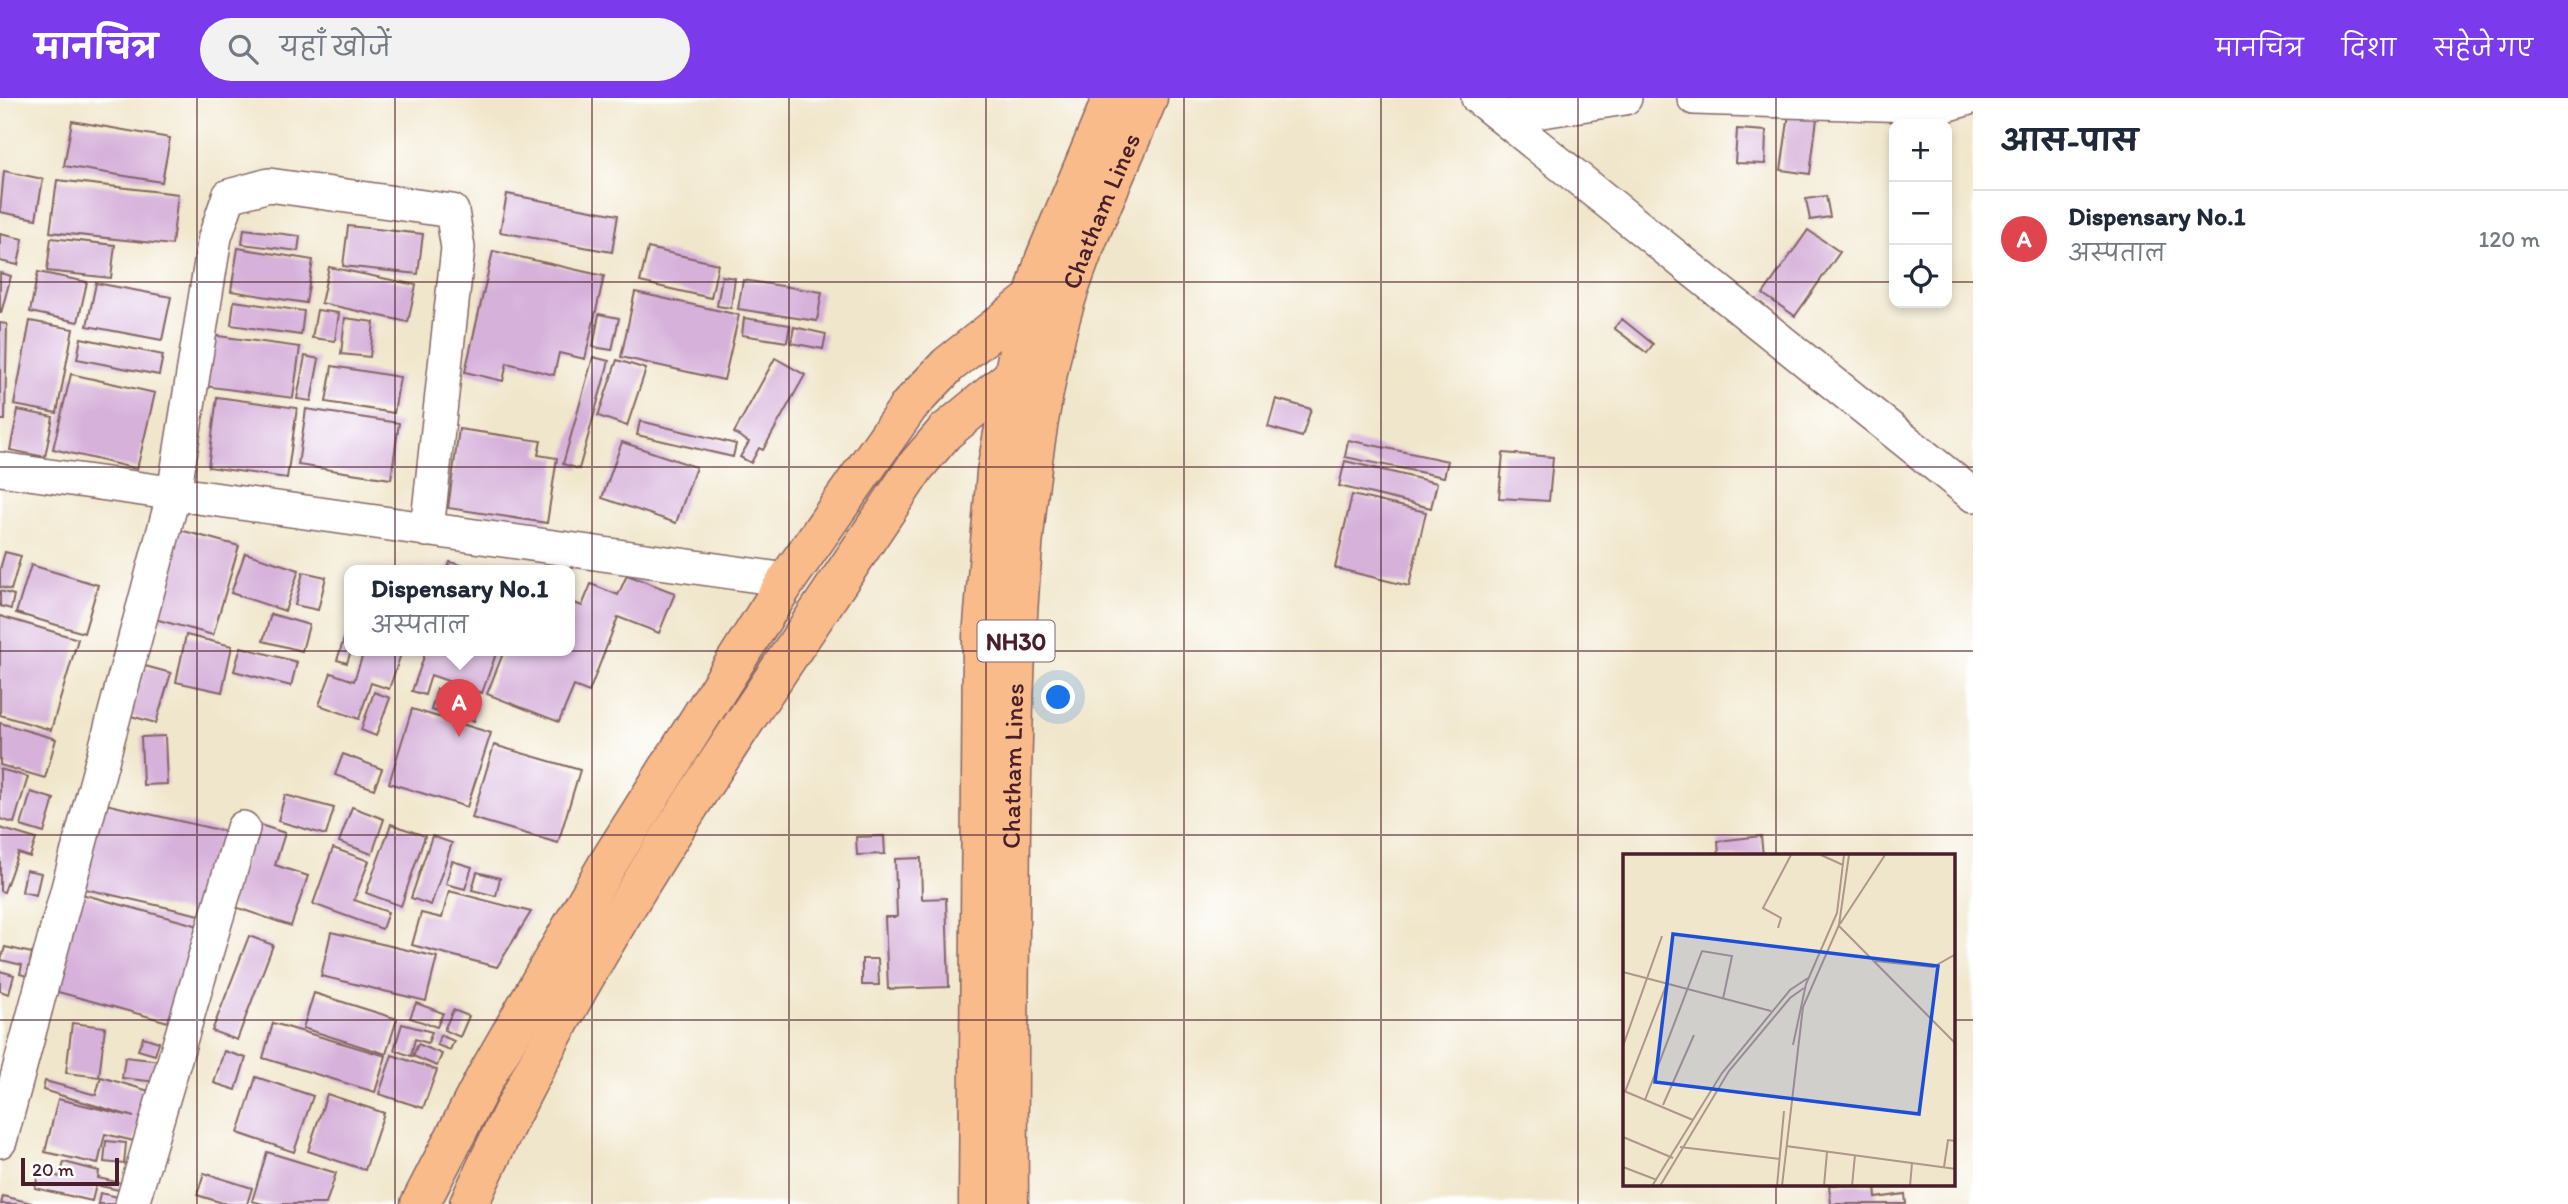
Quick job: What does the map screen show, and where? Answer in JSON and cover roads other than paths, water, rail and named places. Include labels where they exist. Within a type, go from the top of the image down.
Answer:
[{"type":"main road","name":"Chatham Lines","points":[[978,1204],[982,636],[996,472],[1018,345],[1045,258],[1112,98]]},
{"type":"main road","name":"Chatham Lines","points":[[1009,1204],[1013,688],[1024,520],[1039,415],[1057,332],[1076,275],[1148,98]]},
{"type":"main road","points":[[420,1204],[485,1078],[607,865],[788,580],[909,406],[948,365],[1033,298]]},
{"type":"main road","points":[[469,1204],[537,1060],[632,892],[916,467],[945,432],[1013,376]]},
{"type":"street","points":[[1491,108],[1625,98]]},
{"type":"street","points":[[1694,98],[1943,106],[1969,98]]},
{"type":"street","points":[[1491,108],[1973,495]]},
{"type":"street","points":[[0,1141],[174,493],[215,237],[229,196],[269,186],[452,211],[458,248],[427,530]]},
{"type":"street","points":[[0,469],[788,580]]},
{"type":"street","points":[[132,1204],[243,828]]},
{"type":"place","name":"Dispensary No.1","points":[[459,737]]}]
